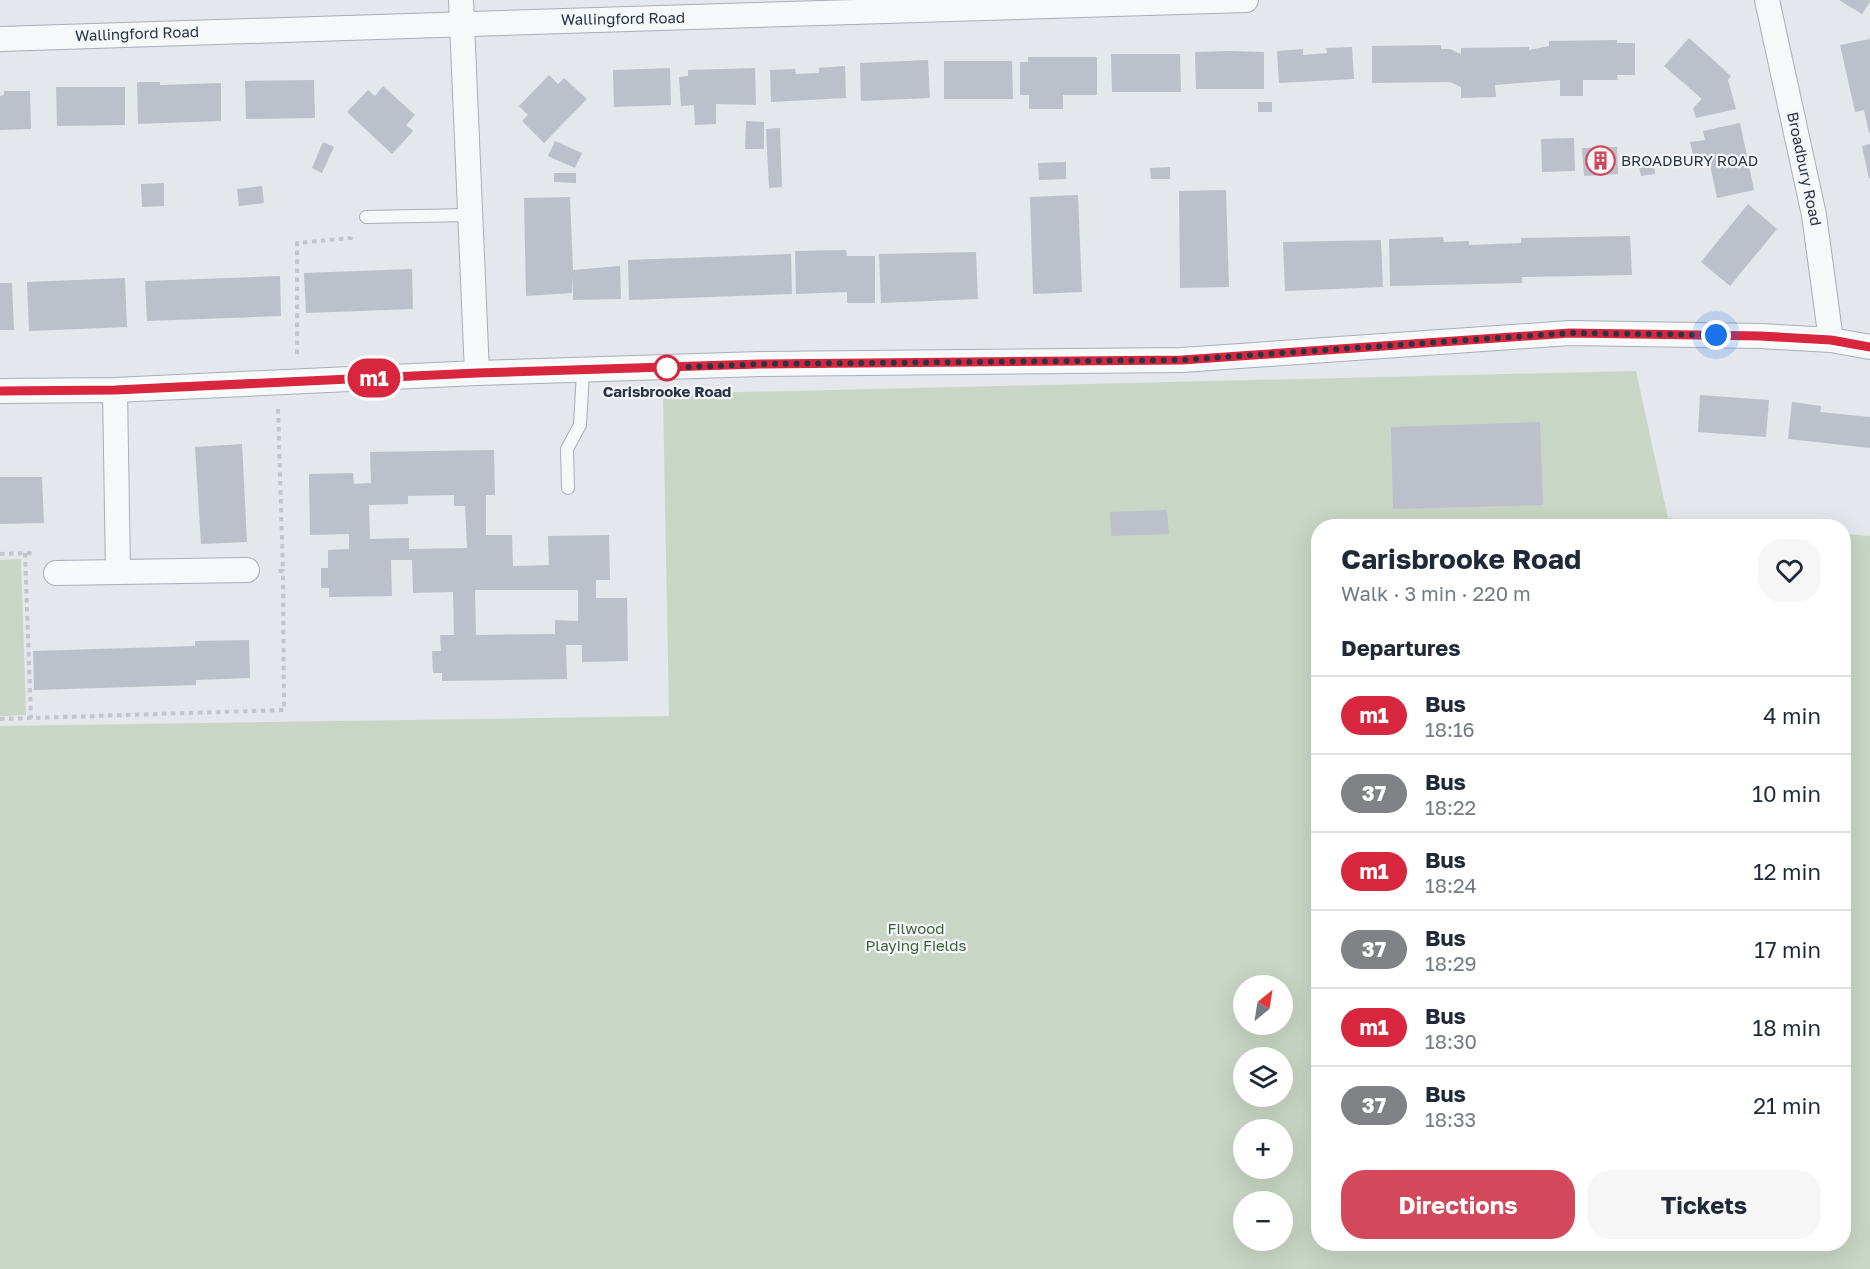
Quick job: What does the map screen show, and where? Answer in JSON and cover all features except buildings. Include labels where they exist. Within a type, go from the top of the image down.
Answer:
[{"type":"street","name":"Wallingford Road","points":[[0,39],[462,11],[1246,0]]},
{"type":"street","name":"Broadbury Road","points":[[1767,0],[1814,215],[1831,340]]},
{"type":"street","points":[[462,11],[477,373]]},
{"type":"street","points":[[0,391],[115,390],[477,373],[760,364],[1182,360],[1570,333],[1760,336],[1831,340],[1870,347]]},
{"type":"street","points":[[115,390],[118,572]]},
{"type":"street","points":[[56,573],[247,570]]},
{"type":"lane","points":[[366,217],[470,215]]},
{"type":"lane","points":[[568,488],[567,449],[580,425],[583,371]]},
{"type":"path","points":[[0,719],[284,710],[278,407],[298,382],[297,243],[351,238],[366,217]]},
{"type":"path","points":[[25,553],[32,718]]},
{"type":"path","points":[[247,570],[283,571]]},
{"type":"green space","name":"Filwood Playing Fields","points":[[1636,371],[1668,518],[1680,519],[1311,519],[1311,1251],[1851,1251],[1851,535],[1870,536],[1870,1269],[0,1269],[0,726],[669,716],[663,394]]},
{"type":"green space","points":[[21,559],[26,715],[0,716],[0,560]]},
{"type":"bus line","name":"m1","points":[[0,391],[115,390],[477,373],[760,364],[1182,360],[1570,333],[1760,336],[1831,340],[1870,347]]},
{"type":"place","name":"BROADBURY ROAD","points":[[1600,161]]},
{"type":"place","name":"Carisbrooke Road","points":[[667,368]]},
{"type":"route","points":[[667,368],[760,364],[1182,360],[1570,333],[1716,335]]}]
